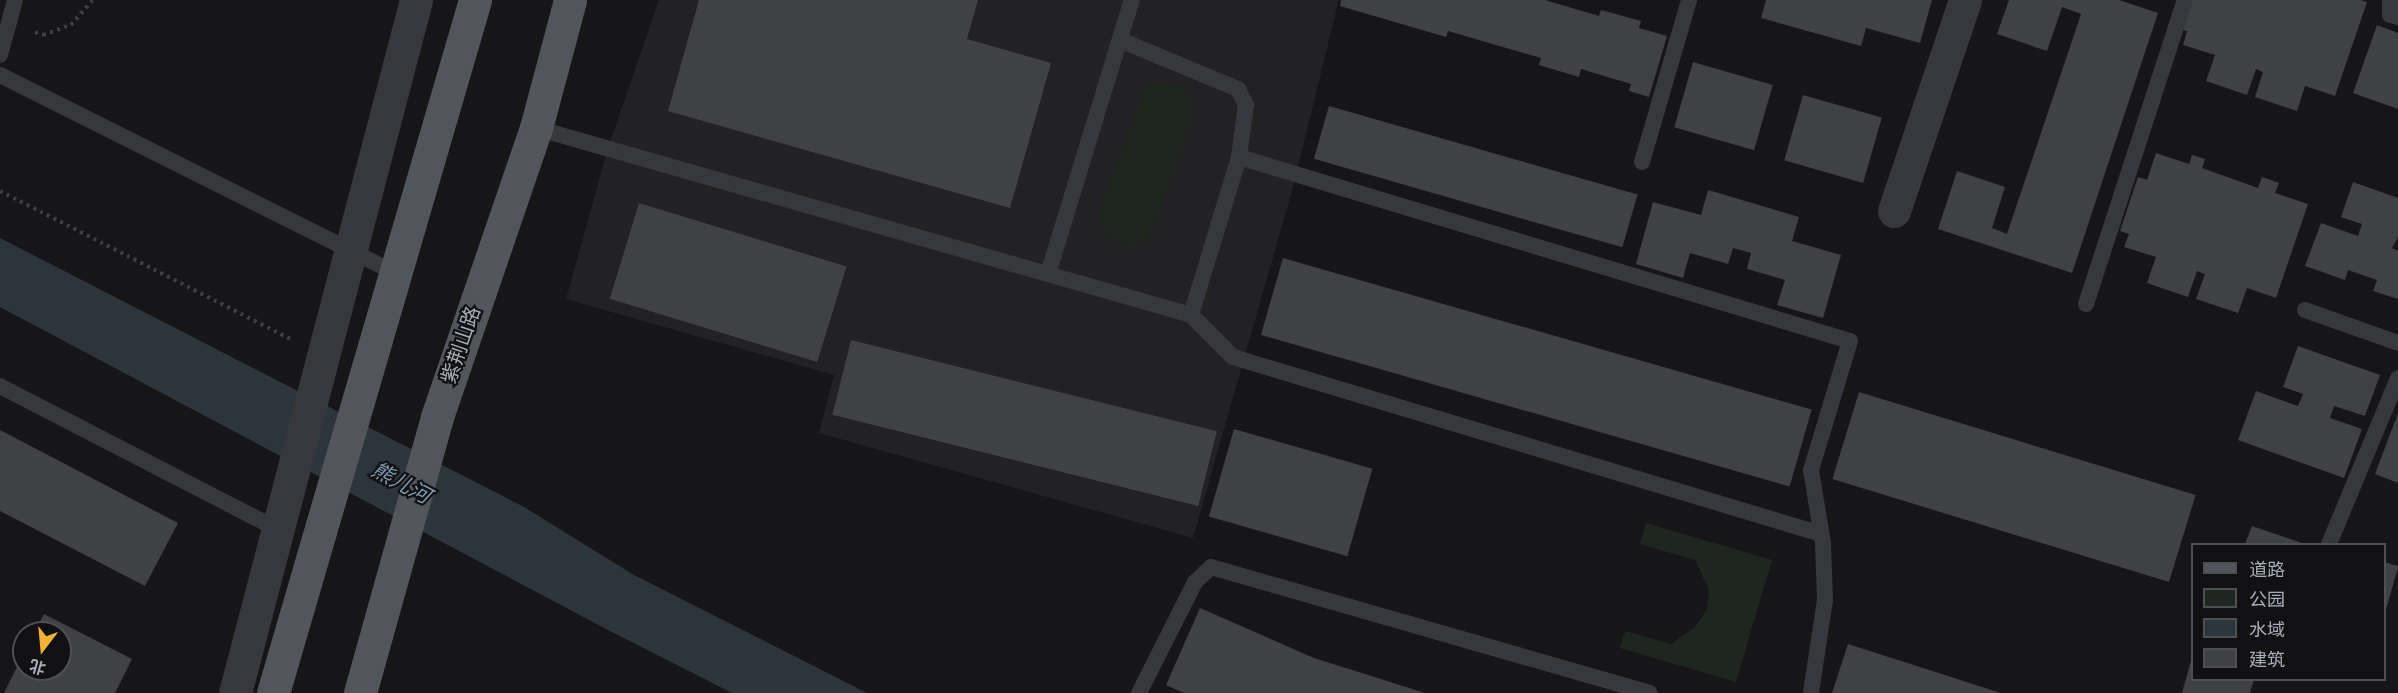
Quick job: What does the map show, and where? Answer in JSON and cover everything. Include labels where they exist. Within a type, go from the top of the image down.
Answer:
[{"type":"main road","points":[[273,693],[475,0]]},
{"type":"main road","name":"紫荆山路","points":[[360,693],[437,417],[536,128],[570,0]]},
{"type":"street","points":[[235,693],[416,0]]},
{"type":"street","points":[[558,43],[584,0]]},
{"type":"street","points":[[1894,211],[1965,0]]},
{"type":"lane","points":[[0,55],[15,0]]},
{"type":"lane","points":[[1048,274],[1132,0]]},
{"type":"lane","points":[[1642,162],[1689,0]]},
{"type":"lane","points":[[2086,304],[2185,0]]},
{"type":"lane","points":[[2390,0],[2390,15],[2398,17]]},
{"type":"lane","points":[[1120,40],[1238,89],[1246,105],[1239,156],[1191,315]]},
{"type":"lane","points":[[0,75],[395,273]]},
{"type":"lane","points":[[536,128],[1191,315],[1233,357],[1821,534]]},
{"type":"lane","points":[[1239,156],[1850,341],[1811,470],[1821,534],[1825,600],[1811,693]]},
{"type":"lane","points":[[2305,310],[2398,343]]},
{"type":"lane","points":[[2329,543],[2398,378]]},
{"type":"lane","points":[[0,386],[277,529]]},
{"type":"lane","points":[[1139,693],[1195,582],[1211,567],[1649,693]]},
{"type":"path","points":[[10,20],[43,35],[71,25],[93,0]]},
{"type":"path","points":[[0,190],[322,356]]},
{"type":"shaded area","points":[[659,0],[1339,0],[1291,194],[1193,538],[819,433],[834,375],[566,299],[608,148]]},
{"type":"green space","points":[[1158,81],[1188,86],[1194,116],[1154,228],[1146,242],[1132,248],[1104,234],[1098,214],[1145,89]]},
{"type":"green space","points":[[1646,523],[1772,560],[1736,682],[1620,648],[1625,631],[1671,644],[1695,627],[1707,609],[1709,590],[1695,560],[1640,544]]},
{"type":"water","name":"熊儿河","points":[[0,238],[524,507],[634,575],[867,693],[732,693],[606,629],[0,307]]},
{"type":"building","points":[[699,0],[978,0],[967,39],[1051,63],[1010,208],[668,111]]},
{"type":"building","points":[[1341,0],[1545,0],[1599,16],[1601,10],[1641,21],[1639,28],[1667,36],[1649,97],[1629,91],[1631,84],[1581,69],[1579,77],[1539,65],[1541,58],[1448,31],[1446,37],[1340,6]]},
{"type":"building","points":[[1766,0],[1932,0],[1920,43],[1866,28],[1861,46],[1761,18]]},
{"type":"building","points":[[2009,0],[2119,0],[2158,13],[2072,273],[1938,229],[1957,171],[2005,187],[1992,228],[2007,234],[2081,14],[2062,7],[2047,51],[1997,34]]},
{"type":"building","points":[[2188,0],[2360,0],[2367,2],[2335,96],[2305,86],[2297,111],[2255,97],[2263,72],[2256,69],[2247,95],[2206,81],[2215,55],[2183,45],[2187,31],[2178,29]]},
{"type":"building","points":[[2377,25],[2398,33],[2398,109],[2353,93]]},
{"type":"building","points":[[1693,62],[1773,85],[1754,150],[1674,127]]},
{"type":"building","points":[[1803,95],[1882,118],[1863,183],[1784,160]]},
{"type":"building","points":[[1329,106],[1638,194],[1622,247],[1314,159]]},
{"type":"building","points":[[2156,153],[2189,164],[2192,155],[2205,159],[2202,168],[2258,188],[2262,177],[2279,183],[2275,193],[2308,204],[2276,298],[2247,288],[2238,313],[2196,299],[2205,274],[2197,271],[2188,297],[2147,283],[2156,257],[2124,247],[2129,234],[2120,231],[2138,177],[2147,180]]},
{"type":"building","points":[[2353,182],[2398,198],[2398,237],[2392,248],[2398,251],[2398,299],[2373,291],[2377,280],[2348,270],[2345,280],[2305,266],[2321,223],[2358,236],[2362,224],[2341,217]]},
{"type":"building","points":[[1708,190],[1799,217],[1792,241],[1841,255],[1823,318],[1777,305],[1785,280],[1747,269],[1751,253],[1733,248],[1728,264],[1690,253],[1683,278],[1636,264],[1653,202],[1701,215]]},
{"type":"building","points":[[639,203],[847,266],[817,362],[610,299]]},
{"type":"building","points":[[1283,258],[1812,410],[1790,487],[1261,335]]},
{"type":"building","points":[[851,340],[1217,431],[1198,506],[832,415]]},
{"type":"building","points":[[2298,346],[2380,375],[2365,416],[2334,406],[2330,418],[2362,429],[2344,478],[2238,440],[2256,391],[2298,406],[2303,394],[2283,387]]},
{"type":"building","points":[[1859,392],[2196,495],[2169,582],[1832,479]]},
{"type":"building","points":[[2398,413],[2398,483],[2375,474]]},
{"type":"building","points":[[1234,429],[1372,469],[1347,556],[1209,516]]},
{"type":"building","points":[[0,430],[178,523],[145,586],[0,511]]},
{"type":"building","points":[[2252,526],[2302,543],[2245,543]]},
{"type":"building","points":[[2386,563],[2398,568],[2386,609]]},
{"type":"building","points":[[1200,608],[1314,658],[1425,693],[1184,693],[1166,685]]},
{"type":"building","points":[[44,614],[58,621],[40,621]]},
{"type":"building","points":[[72,628],[132,659],[115,693],[4,693],[12,677],[12,681],[72,681]]},
{"type":"building","points":[[1848,644],[2001,693],[1832,693]]},
{"type":"building","points":[[2191,661],[2191,681],[2254,681],[2250,693],[2182,693]]}]
